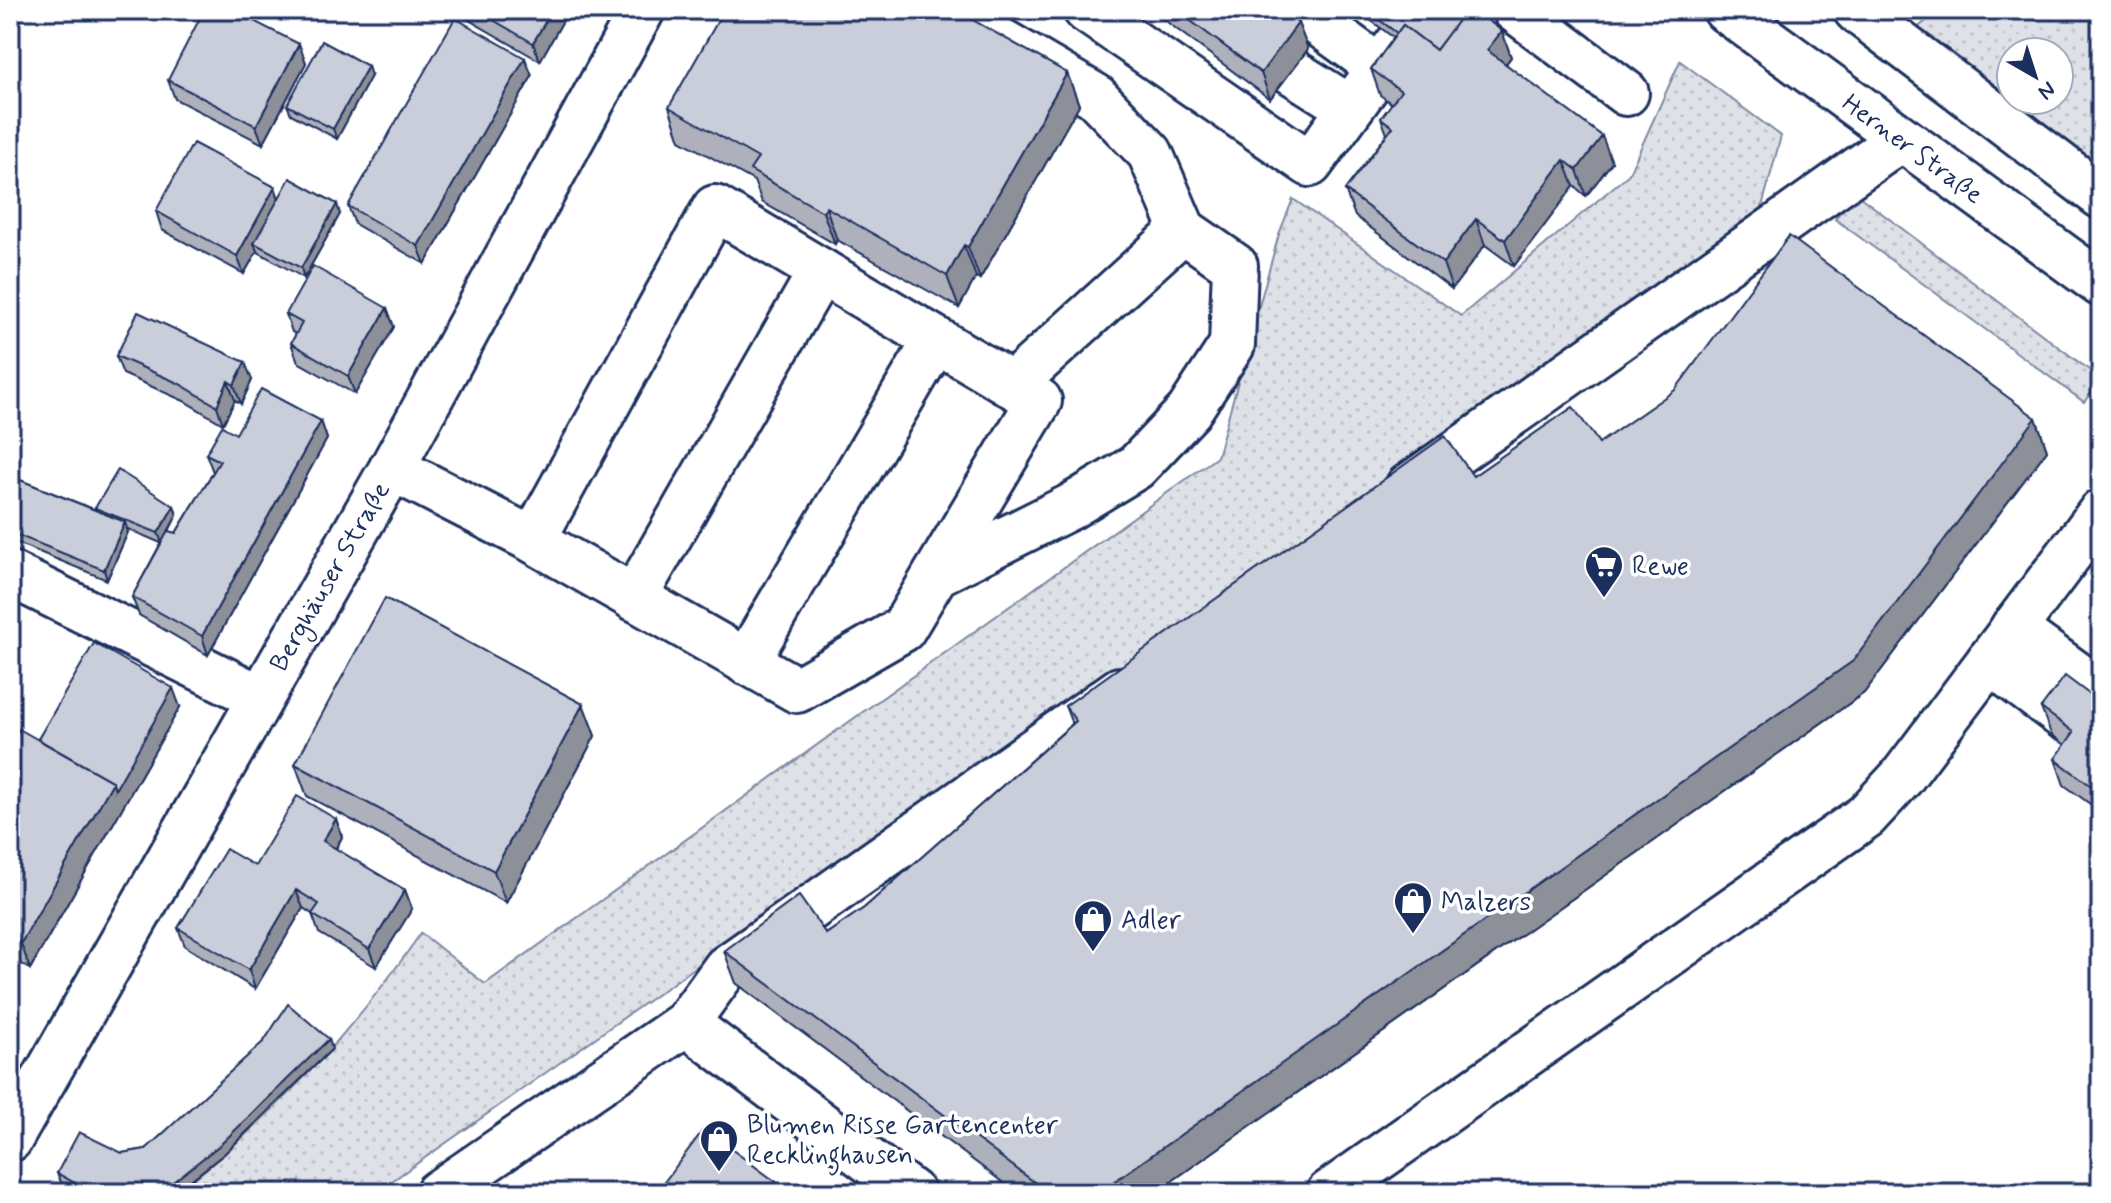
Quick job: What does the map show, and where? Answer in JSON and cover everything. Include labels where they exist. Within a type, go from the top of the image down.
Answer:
[{"type":"street","name":"Berghäuser Straße","points":[[10,1139],[392,468],[642,10]]},
{"type":"street","points":[[936,574],[1070,507],[1136,467],[1189,411],[1232,345],[1235,266],[1183,230],[1150,153],[1095,96],[948,10]]},
{"type":"street","points":[[1086,10],[1310,164],[1390,55],[1300,10]]},
{"type":"street","points":[[1515,10],[1626,93]]},
{"type":"street","name":"Herner Straße","points":[[1726,10],[2101,284]]},
{"type":"street","points":[[1856,10],[2101,196]]},
{"type":"street","points":[[1291,71],[1350,108]]},
{"type":"street","points":[[1377,508],[1901,139]]},
{"type":"street","points":[[392,468],[533,540],[797,690],[903,629],[1039,401],[715,208],[533,540]]},
{"type":"street","points":[[1012,385],[1183,230]]},
{"type":"street","points":[[634,598],[821,271]]},
{"type":"street","points":[[746,662],[936,340]]},
{"type":"street","points":[[1329,1193],[1866,816],[1902,777],[2101,512]]},
{"type":"street","points":[[10,574],[259,697]]},
{"type":"street","points":[[2001,645],[2101,692]]},
{"type":"street","points":[[2001,645],[2064,717]]},
{"type":"street","points":[[438,1193],[686,1023],[726,968],[1156,664]]},
{"type":"street","points":[[686,1023],[912,1193]]},
{"type":"shaded area","points":[[1940,10],[2101,10],[2101,179],[2014,116],[2075,116],[2075,36],[1995,36],[1995,102],[1906,37]]},
{"type":"shaded area","points":[[1680,61],[1781,136],[1759,218],[375,1193],[176,1193],[245,1135],[309,1072],[367,1005],[421,933],[485,984],[1217,457],[1279,234],[1293,199],[1461,316],[1629,174]]},
{"type":"shaded area","points":[[1855,193],[2101,379],[2084,402],[1835,219]]},
{"type":"building","points":[[204,10],[232,10],[299,44],[256,126],[168,80]]},
{"type":"building","points":[[476,10],[552,10],[533,43]]},
{"type":"building","points":[[724,10],[955,10],[1067,73],[968,247],[964,245],[947,276],[826,207],[823,212],[750,170],[758,158],[669,107]]},
{"type":"building","points":[[1176,10],[1281,10],[1298,23],[1261,73]]},
{"type":"building","points":[[1366,10],[1466,10],[1436,50],[1403,25],[1397,33]]},
{"type":"building","points":[[1466,10],[1474,10],[1502,31],[1487,50],[1602,136],[1577,170],[1564,160],[1505,240],[1476,219],[1443,263],[1345,190],[1393,127],[1381,118],[1401,91],[1371,69],[1403,25],[1436,50]]},
{"type":"building","points":[[455,18],[525,58],[418,246],[348,206]]},
{"type":"building","points":[[322,41],[368,66],[333,129],[287,105]]},
{"type":"building","points":[[193,143],[275,187],[237,256],[156,211]]},
{"type":"building","points":[[290,178],[337,204],[301,268],[254,243]]},
{"type":"building","points":[[1789,236],[2036,418],[1853,661],[1098,1193],[1049,1193],[724,951],[799,896],[826,934],[864,908],[1076,721],[1065,706],[1445,436],[1473,476],[1573,407],[1599,443],[1675,390]]},
{"type":"building","points":[[313,266],[387,308],[348,376],[291,343],[302,323],[286,314]]},
{"type":"building","points":[[138,312],[245,362],[234,385],[228,381],[217,406],[178,383],[116,356]]},
{"type":"building","points":[[261,389],[321,421],[202,636],[132,597],[168,531],[176,533],[220,461],[206,454],[222,426],[236,434]]},
{"type":"building","points":[[118,470],[174,506],[158,533],[95,508]]},
{"type":"building","points":[[10,476],[125,522],[104,570],[10,532]]},
{"type":"building","points":[[385,598],[583,704],[494,871],[295,764]]},
{"type":"building","points":[[2101,630],[2101,649],[2092,642]]},
{"type":"building","points":[[94,643],[173,688],[115,790],[113,782],[38,739]]},
{"type":"building","points":[[2065,676],[2101,703],[2101,793],[2055,759],[2074,732],[2041,708]]},
{"type":"building","points":[[19,729],[113,782],[21,943],[10,937],[10,745]]},
{"type":"building","points":[[297,796],[336,819],[323,841],[405,890],[369,949],[312,914],[319,904],[296,890],[249,970],[178,928],[226,849],[255,866]]},
{"type":"building","points":[[288,1004],[329,1039],[221,1144],[159,1193],[93,1193],[57,1173],[79,1132],[122,1153],[146,1149],[264,1041]]},
{"type":"building","points":[[704,1129],[791,1193],[656,1193]]},
{"type":"place","name":"Rewe","points":[[1604,599]]},
{"type":"place","name":"Malzers","points":[[1413,935]]},
{"type":"place","name":"Adler","points":[[1093,953]]},
{"type":"place","name":"Blumen Risse Gartencenter Recklinghausen","points":[[719,1173]]}]
